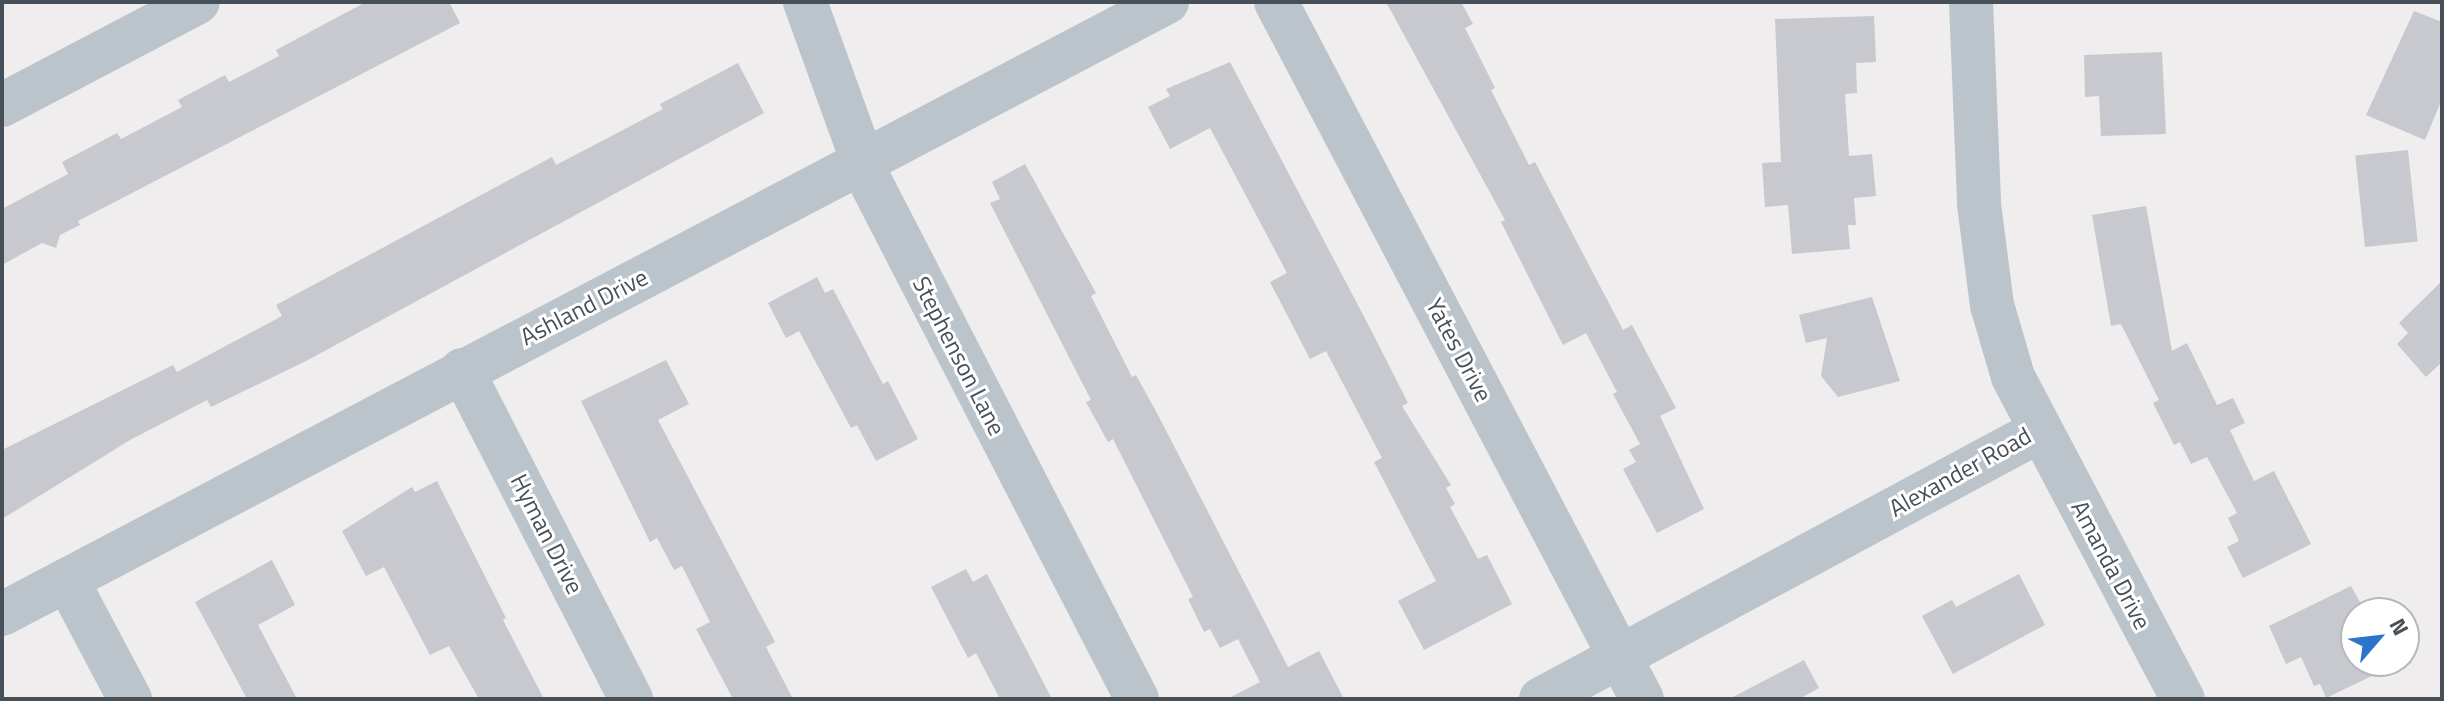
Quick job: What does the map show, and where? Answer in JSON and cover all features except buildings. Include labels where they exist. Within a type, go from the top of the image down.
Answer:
[{"type":"street","points":[[2,105],[198,2]]},
{"type":"street","name":"Stephenson Lane","points":[[805,2],[862,162],[1137,699]]},
{"type":"street","name":"Ashland Drive","points":[[2,614],[1167,2]]},
{"type":"street","name":"Yates Drive","points":[[1276,2],[1642,699]]},
{"type":"street","name":"Alexander Road","points":[[1541,699],[2039,431],[2013,377],[1992,305],[1972,117],[1971,2]]},
{"type":"street","name":"Hyman Drive","points":[[462,370],[631,699]]},
{"type":"street","name":"Amanda Drive","points":[[2039,431],[2183,699]]},
{"type":"street","points":[[67,580],[130,699]]}]
